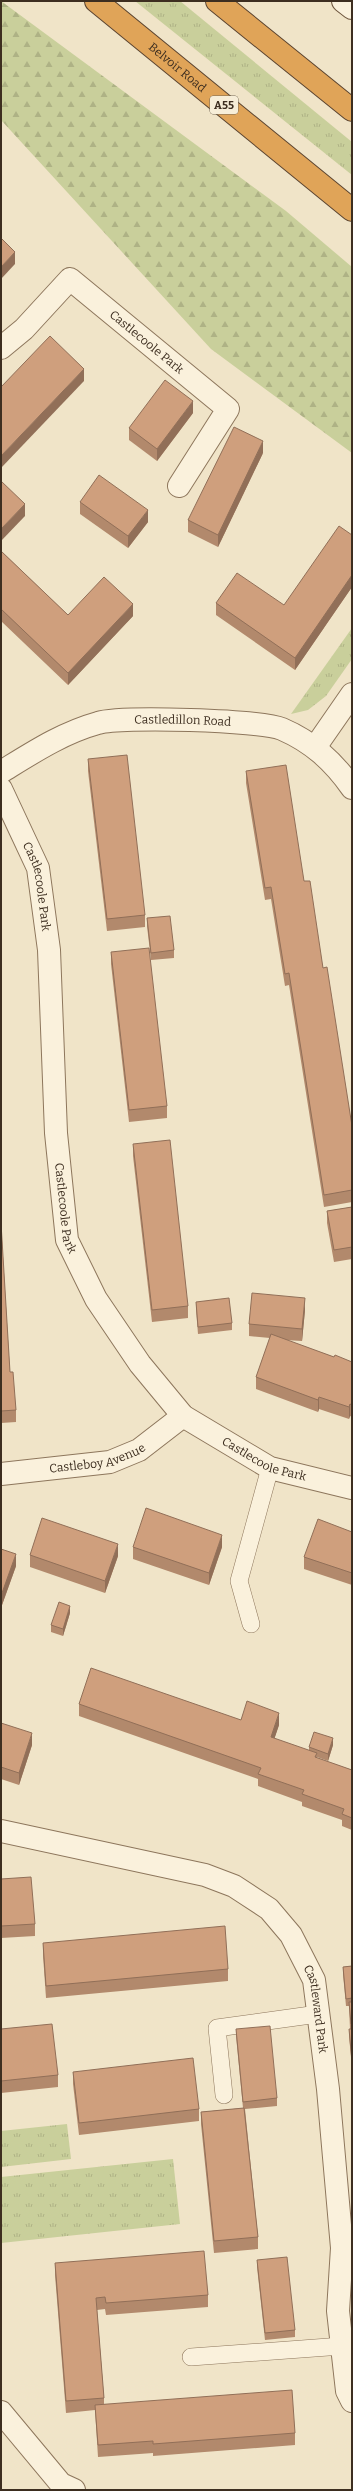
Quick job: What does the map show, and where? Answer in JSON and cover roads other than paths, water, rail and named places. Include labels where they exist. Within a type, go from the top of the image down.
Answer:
[{"type":"highway","name":"Belvoir Road","points":[[96,1],[352,210]]},
{"type":"highway","points":[[217,1],[352,110]]},
{"type":"street","points":[[343,1],[352,8]]},
{"type":"street","name":"Castlecoole Park","points":[[1,348],[24,329],[70,279],[228,409],[179,486]]},
{"type":"street","points":[[316,746],[352,694]]},
{"type":"street","name":"Castledillon Road","points":[[1,772],[59,737],[99,722],[147,720],[236,723],[274,727],[316,746],[339,769],[352,788]]},
{"type":"street","name":"Castlecoole Park","points":[[1,789],[38,868],[49,950],[56,1134],[68,1240],[96,1299],[140,1364],[183,1416],[270,1468],[352,1488]]},
{"type":"street","name":"Castleboy Avenue","points":[[1,1474],[110,1462],[139,1450],[183,1416]]},
{"type":"street","name":"Castleward Park","points":[[1,1831],[205,1875],[234,1886],[269,1909],[291,1935],[314,1980],[328,2089],[342,2248],[338,2311],[347,2391],[352,2401]]},
{"type":"street","points":[[1,2412],[61,2484],[74,2490]]},
{"type":"lane","points":[[251,1624],[239,1581],[270,1468]]},
{"type":"lane","points":[[224,2095],[217,2028],[318,2014]]},
{"type":"lane","points":[[191,2357],[342,2346]]}]
